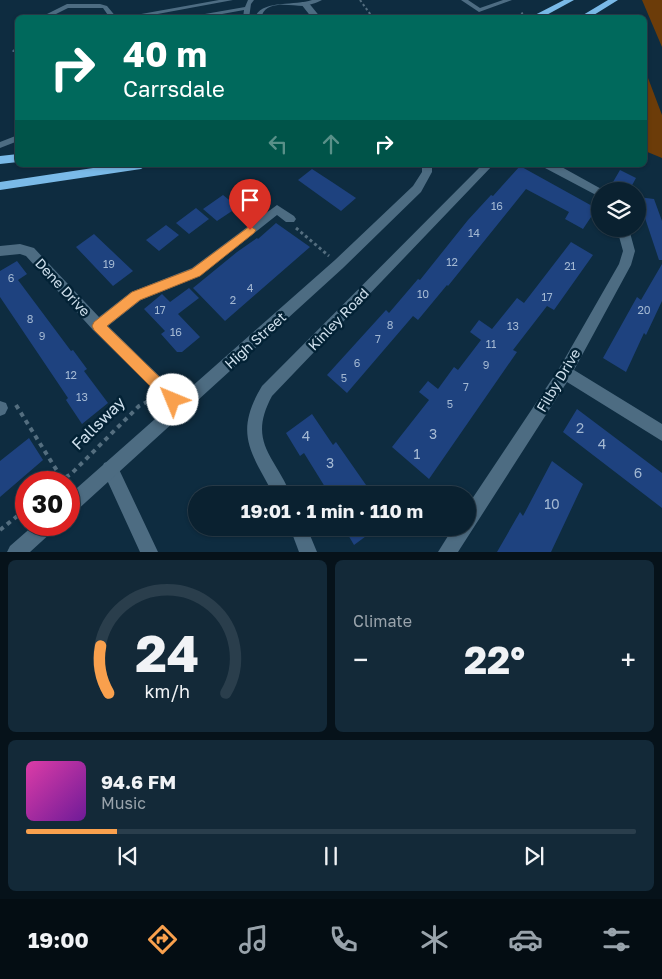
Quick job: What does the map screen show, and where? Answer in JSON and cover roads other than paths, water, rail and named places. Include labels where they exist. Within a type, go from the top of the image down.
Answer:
[{"type":"highway","points":[[539,15],[570,0]]},
{"type":"highway","points":[[587,15],[614,0]]},
{"type":"highway","points":[[0,160],[15,158]]},
{"type":"highway","points":[[0,186],[128,167]]},
{"type":"street","points":[[301,2],[314,15]]},
{"type":"street","name":"High Street","points":[[80,496],[339,264],[416,189],[427,172],[427,167]]},
{"type":"street","name":"Kinley Road","points":[[278,486],[254,441],[253,421],[257,406],[268,391],[486,167]]},
{"type":"street","points":[[553,167],[591,187]]},
{"type":"street","points":[[98,326],[136,296],[196,272],[277,209],[290,219]]},
{"type":"street","name":"Filby Drive","points":[[476,508],[565,372],[625,265],[629,251],[625,237]]},
{"type":"street","name":"Dene Drive","points":[[0,251],[20,249],[30,252],[98,326],[181,407]]},
{"type":"street","points":[[565,372],[662,433]]},
{"type":"street","points":[[110,470],[149,552]]},
{"type":"street","points":[[16,552],[34,536]]},
{"type":"street","points":[[302,536],[308,552]]},
{"type":"street","points":[[447,552],[458,536]]},
{"type":"lane","points":[[140,15],[230,0]]},
{"type":"lane","points":[[246,15],[247,8],[252,0]]},
{"type":"lane","points":[[259,15],[262,5],[274,0],[301,2],[319,0]]},
{"type":"lane","points":[[464,0],[479,10],[509,0]]},
{"type":"lane","points":[[48,15],[67,6],[100,6],[105,7],[112,15]]},
{"type":"lane","points":[[204,15],[247,8]]},
{"type":"lane","points":[[0,145],[15,139]]}]
